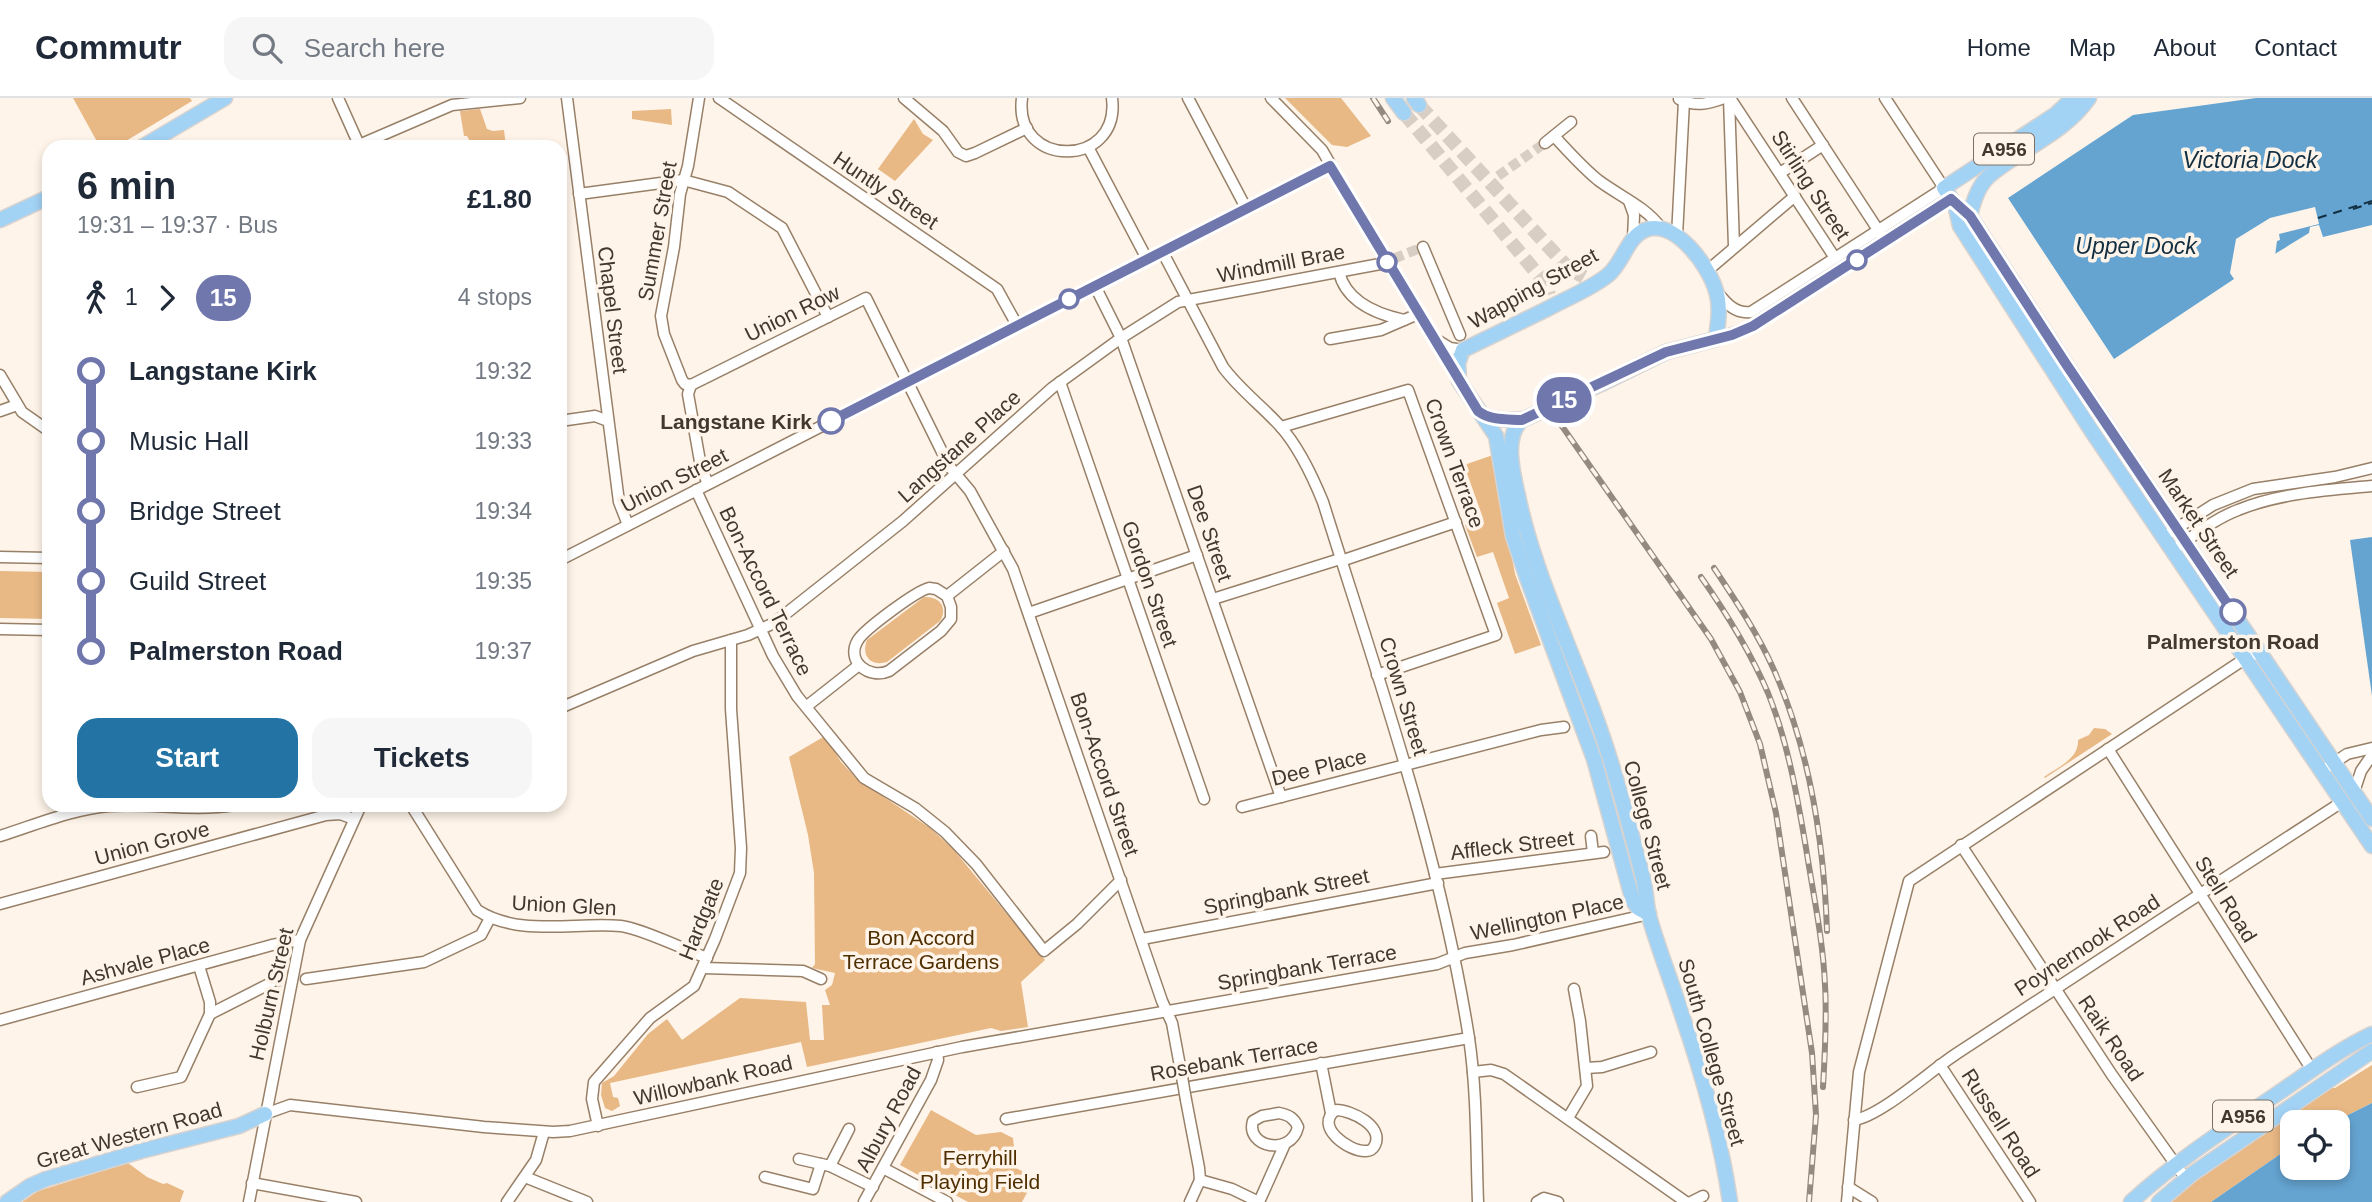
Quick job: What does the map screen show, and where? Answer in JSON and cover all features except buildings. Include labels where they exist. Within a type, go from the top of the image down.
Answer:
[{"type":"main road","points":[[154,140],[225,98]]},
{"type":"main road","points":[[1393,98],[1404,113]]},
{"type":"main road","name":"A956","points":[[1970,216],[1977,195],[1989,176],[2054,132],[2079,112],[2090,98]]},
{"type":"main road","name":"A956","points":[[1950,197],[2066,102]]},
{"type":"main road","name":"Market Street","points":[[1950,197],[1970,216],[2084,391],[2262,654],[2348,797],[2372,846]]},
{"type":"main road","name":"Market Street","points":[[1950,197],[1958,223],[2091,429],[2246,658],[2328,766]]},
{"type":"main road","points":[[0,219],[42,200]]},
{"type":"main road","points":[[1484,416],[1522,420],[1666,352],[1716,339],[1716,291],[1707,271],[1692,250],[1677,236],[1661,228],[1644,230],[1633,239]]},
{"type":"main road","name":"Wapping Street","points":[[1460,381],[1458,363],[1463,350],[1548,302],[1598,282],[1616,267],[1633,239]]},
{"type":"main road","points":[[1584,277],[1598,282]]},
{"type":"main road","name":"College Street","points":[[1460,381],[1493,431],[1500,448],[1509,518],[1527,578],[1594,759],[1633,901],[1638,908],[1649,914]]},
{"type":"main road","name":"College Street","points":[[1522,420],[1514,430],[1511,445],[1523,517],[1551,604],[1606,747],[1643,876],[1649,914]]},
{"type":"main road","name":"Market Street","points":[[2348,797],[2372,819]]},
{"type":"main road","name":"South College Street","points":[[1649,914],[1710,1108],[1730,1202]]},
{"type":"main road","name":"A956","points":[[2131,1202],[2175,1165],[2312,1070],[2372,1034]]},
{"type":"main road","name":"A956","points":[[2159,1202],[2186,1179],[2372,1051]]},
{"type":"main road","name":"Great Western Road","points":[[8,1202],[30,1186],[46,1179],[141,1150],[239,1126],[265,1114]]},
{"type":"street","points":[[338,98],[357,140]]},
{"type":"street","points":[[373,140],[452,105],[520,98]]},
{"type":"street","name":"Chapel Street","points":[[567,98],[619,504],[628,525]]},
{"type":"street","name":"Summer Street","points":[[691,385],[682,380],[661,319],[699,98]]},
{"type":"street","name":"Huntly Street","points":[[719,98],[997,289],[1017,325]]},
{"type":"street","points":[[904,98],[943,131],[958,152],[966,156],[1027,128]]},
{"type":"street","points":[[1022,98],[1022,112],[1027,128],[1040,143],[1052,150],[1069,152],[1088,147],[1101,137],[1109,125],[1112,98]]},
{"type":"street","points":[[1188,98],[1246,208]]},
{"type":"street","points":[[1271,98],[1322,150],[1384,262],[1460,381]]},
{"type":"street","points":[[1677,236],[1681,100],[1701,104],[1728,98],[1734,246]]},
{"type":"street","name":"Stirling Street","points":[[1728,98],[1835,258]]},
{"type":"street","points":[[1792,98],[1886,241]]},
{"type":"street","name":"Market Street","points":[[1885,98],[1950,197]]},
{"type":"street","points":[[1571,122],[1549,140],[1596,178],[1640,207],[1661,228]]},
{"type":"street","points":[[1780,173],[1823,145]]},
{"type":"street","points":[[1088,147],[1147,259]]},
{"type":"street","name":"Union Street","points":[[567,556],[1330,166]]},
{"type":"street","points":[[579,194],[683,180],[728,192],[780,226],[828,317]]},
{"type":"street","points":[[1707,271],[1794,196]]},
{"type":"street","points":[[1716,291],[1728,305],[1745,313],[1751,312],[1878,230],[1950,197]]},
{"type":"street","points":[[1716,339],[1753,326],[1950,197]]},
{"type":"street","points":[[1629,201],[1634,215],[1633,239]]},
{"type":"street","points":[[1423,247],[1448,319],[1460,335]]},
{"type":"street","name":"Crown Street","points":[[1162,251],[1231,378],[1281,427],[1313,477],[1341,560],[1437,878],[1469,1038],[1473,1072],[1478,1202]]},
{"type":"street","name":"Windmill Brae","points":[[1188,300],[1384,262]]},
{"type":"street","points":[[1339,272],[1343,287],[1357,300],[1386,315],[1404,320]]},
{"type":"street","name":"Dee Street","points":[[1095,286],[1121,338],[1281,796]]},
{"type":"street","name":"Union Row","points":[[691,385],[866,298],[907,381]]},
{"type":"street","name":"Langstane Place","points":[[567,705],[693,651],[762,629],[793,610],[904,521],[1060,382],[1121,338],[1178,302],[1188,300]]},
{"type":"street","points":[[1330,339],[1381,330],[1418,314]]},
{"type":"street","points":[[1430,333],[1444,346],[1463,350]]},
{"type":"street","points":[[0,375],[27,418],[42,427]]},
{"type":"street","name":"Bon-Accord Street","points":[[907,381],[950,466],[970,491],[1004,551],[1029,613],[1172,1023],[1200,1180]]},
{"type":"street","name":"Gordon Street","points":[[1060,382],[1204,799]]},
{"type":"street","points":[[691,385],[688,394],[701,467],[708,484]]},
{"type":"street","name":"Crown Terrace","points":[[1281,427],[1408,390],[1496,635],[1377,674]]},
{"type":"street","points":[[0,411],[17,405]]},
{"type":"street","points":[[595,416],[606,406]]},
{"type":"street","points":[[567,420],[595,416],[608,421]]},
{"type":"street","points":[[2164,536],[2213,505],[2253,489],[2335,477],[2372,468]]},
{"type":"street","points":[[2173,550],[2235,510],[2265,500],[2372,486]]},
{"type":"street","name":"Bon-Accord Terrace","points":[[696,490],[782,673],[797,696],[864,778],[915,808],[945,832],[976,864],[1044,951],[1077,924],[1121,880]]},
{"type":"street","points":[[1213,599],[1456,522]]},
{"type":"street","points":[[947,596],[1004,551]]},
{"type":"street","points":[[1029,613],[1197,555]]},
{"type":"street","points":[[0,557],[42,558]]},
{"type":"street","points":[[936,589],[947,596],[952,612],[947,626],[941,631],[884,673],[869,673],[859,665],[855,648],[863,633],[921,590],[936,589]]},
{"type":"street","points":[[0,629],[42,630]]},
{"type":"street","name":"Hardgate","points":[[598,1126],[592,1099],[597,1077],[650,1018],[694,986],[736,888],[742,861],[731,719],[732,640]]},
{"type":"street","points":[[1847,1202],[1859,1072],[1905,889],[1915,876],[1961,845],[2246,658],[2262,654]]},
{"type":"street","points":[[807,705],[859,665]]},
{"type":"street","name":"Dee Place","points":[[1242,807],[1541,730],[1564,727]]},
{"type":"street","points":[[2328,766],[2355,751],[2372,748]]},
{"type":"street","name":"Stell Road","points":[[2108,749],[2312,1070]]},
{"type":"street","points":[[2348,797],[2372,755]]},
{"type":"street","name":"Poynernook Road","points":[[1854,1120],[1870,1116],[1940,1065],[2348,797]]},
{"type":"street","points":[[0,836],[78,812]]},
{"type":"street","name":"Holburn Street","points":[[249,1202],[300,940],[358,812]]},
{"type":"street","points":[[415,812],[477,910],[490,918]]},
{"type":"street","name":"Union Grove","points":[[0,904],[326,814],[340,814],[354,819]]},
{"type":"street","name":"Affleck Street","points":[[1437,878],[1598,853],[1591,836]]},
{"type":"street","name":"Raik Road","points":[[1961,845],[2054,989],[2186,1179]]},
{"type":"street","name":"Springbank Street","points":[[1142,939],[1437,878]]},
{"type":"street","name":"Wellington Place","points":[[1453,958],[1465,953],[1513,946],[1649,914]]},
{"type":"street","name":"Union Glen","points":[[306,979],[424,962],[481,935],[490,918],[529,925],[621,926],[705,963],[803,971],[821,979]]},
{"type":"street","name":"Ashvale Place","points":[[0,1020],[272,945],[300,940]]},
{"type":"street","name":"Springbank Terrace","points":[[1167,1012],[1437,964],[1453,958]]},
{"type":"street","points":[[137,1087],[181,1077],[210,1014],[210,1002],[199,966]]},
{"type":"street","points":[[210,1014],[271,983]]},
{"type":"street","points":[[1569,1118],[1587,1086],[1574,989]]},
{"type":"street","name":"Willowbank Road","points":[[265,1114],[290,1105],[544,1132],[570,1131],[937,1052],[1167,1012]]},
{"type":"street","name":"Rosebank Terrace","points":[[1006,1119],[1469,1038]]},
{"type":"street","name":"Albury Road","points":[[864,1202],[931,1080],[938,1060],[937,1052]]},
{"type":"street","points":[[1586,1068],[1602,1067],[1651,1052]]},
{"type":"street","points":[[1321,1063],[1331,1114],[1330,1130],[1336,1138],[1356,1149],[1373,1149],[1376,1132],[1363,1120],[1347,1110],[1336,1110],[1331,1114]]},
{"type":"street","name":"Russell Road","points":[[1940,1065],[2030,1202]]},
{"type":"street","points":[[1473,1072],[1491,1070],[1504,1073],[1686,1202]]},
{"type":"street","points":[[765,1177],[813,1189],[849,1129]]},
{"type":"street","points":[[507,1202],[538,1154],[544,1132]]},
{"type":"street","points":[[1190,1202],[1200,1180],[1232,1189],[1259,1202],[1284,1146]]},
{"type":"street","points":[[799,1159],[825,1165],[873,1187]]},
{"type":"street","points":[[883,1168],[947,1202]]},
{"type":"street","points":[[525,1177],[587,1202]]},
{"type":"street","points":[[253,1183],[356,1202]]},
{"type":"street","points":[[1848,1187],[1872,1202]]},
{"type":"street","points":[[1692,1202],[1703,1196]]},
{"type":"street","points":[[1537,1202],[1549,1198],[1558,1202]]},
{"type":"green space","points":[[73,98],[190,98],[192,101],[128,140],[96,140]]},
{"type":"green space","points":[[1285,98],[1341,98],[1371,136],[1347,147],[1332,145]]},
{"type":"green space","points":[[480,109],[487,129],[504,130],[505,140],[469,140],[464,136],[460,111]]},
{"type":"green space","points":[[671,109],[672,125],[632,119],[632,111]]},
{"type":"green space","points":[[914,119],[923,134],[933,140],[895,181],[878,169]]},
{"type":"green space","points":[[1493,455],[1515,574],[1541,645],[1515,654],[1497,603],[1509,598],[1493,552],[1477,557],[1465,525],[1483,518],[1464,465]]},
{"type":"green space","points":[[0,571],[42,572],[42,619],[0,618]]},
{"type":"green space","points":[[924,597],[934,598],[943,607],[940,621],[887,662],[876,663],[868,658],[865,650],[867,640]]},
{"type":"green space","points":[[2094,728],[2105,729],[2112,734],[2044,777],[2071,757],[2078,740],[2089,735]]},
{"type":"green space","name":"Bon Accord Terrace Gardens","points":[[825,736],[841,762],[857,779],[930,828],[953,849],[1045,960],[1021,982],[1028,1027],[1001,1031],[991,1028],[807,1067],[801,1042],[610,1083],[613,1097],[618,1098],[620,1106],[612,1111],[605,1108],[601,1095],[602,1083],[614,1076],[648,1034],[667,1019],[682,1040],[740,998],[806,1002],[810,1040],[824,1040],[822,1005],[830,1005],[825,990],[832,985],[835,973],[812,968],[815,964],[814,873],[808,835],[789,757]]},
{"type":"green space","points":[[2372,1065],[2372,1103],[2350,1114],[2350,1110],[2296,1110],[2329,1088],[2335,1088]]},
{"type":"green space","name":"Ferryhill Playing Field","points":[[931,1110],[976,1135],[1001,1132],[1013,1138],[1016,1168],[1035,1178],[1022,1202],[968,1202],[900,1165]]},
{"type":"green space","points":[[2280,1121],[2280,1154],[2211,1202],[2168,1202]]},
{"type":"green space","points":[[128,1163],[147,1177],[184,1191],[180,1202],[22,1202],[38,1191]]},
{"type":"water","points":[[2256,98],[2372,98],[2372,225],[2323,237],[2319,225],[2310,227],[2309,233],[2114,359],[2008,198],[2133,115]]},
{"type":"water","points":[[2372,537],[2372,696],[2350,540]]},
{"type":"water","points":[[2372,1103],[2372,1202],[2211,1202],[2280,1154],[2280,1180],[2350,1180],[2350,1114]]},
{"type":"pier","points":[[2315,207],[2319,224],[2279,234],[2275,256],[2237,280],[2234,279],[2230,273],[2236,239],[2270,218]]},
{"type":"ferry route","points":[[2318,218],[2372,201]]},
{"type":"ferry route","points":[[2353,209],[2372,203]]},
{"type":"tunnel","points":[[1419,105],[1568,268],[1584,277]]},
{"type":"tunnel","points":[[1404,113],[1545,283],[1549,295]]},
{"type":"tunnel","points":[[1498,176],[1545,143]]},
{"type":"tunnel","points":[[1380,264],[1423,247]]},
{"type":"tunnel","points":[[271,983],[306,979]]},
{"type":"railway","points":[[1373,98],[1388,121]]},
{"type":"railway","points":[[1557,419],[1711,639],[1740,692],[1760,744],[1776,813],[1812,1053],[1816,1115],[1809,1202]]},
{"type":"railway","points":[[1714,568],[1768,657],[1797,733],[1813,798],[1823,864],[1827,931]]},
{"type":"railway","points":[[1701,577],[1738,633],[1761,677],[1775,712],[1791,769],[1822,951],[1826,1010],[1823,1087]]},
{"type":"bus line","name":"15","points":[[831,421],[1330,166],[1478,411],[1493,419],[1522,420],[1666,352],[1732,335],[1753,326],[1951,199],[1970,216],[2233,612]]},
{"type":"place","name":"Langstane Kirk","points":[[831,421]]},
{"type":"place","name":"Palmerston Road","points":[[2233,612]]},
{"type":"water label","name":"Victoria Dock","points":[[2250,160]]},
{"type":"water label","name":"Upper Dock","points":[[2136,246]]}]
